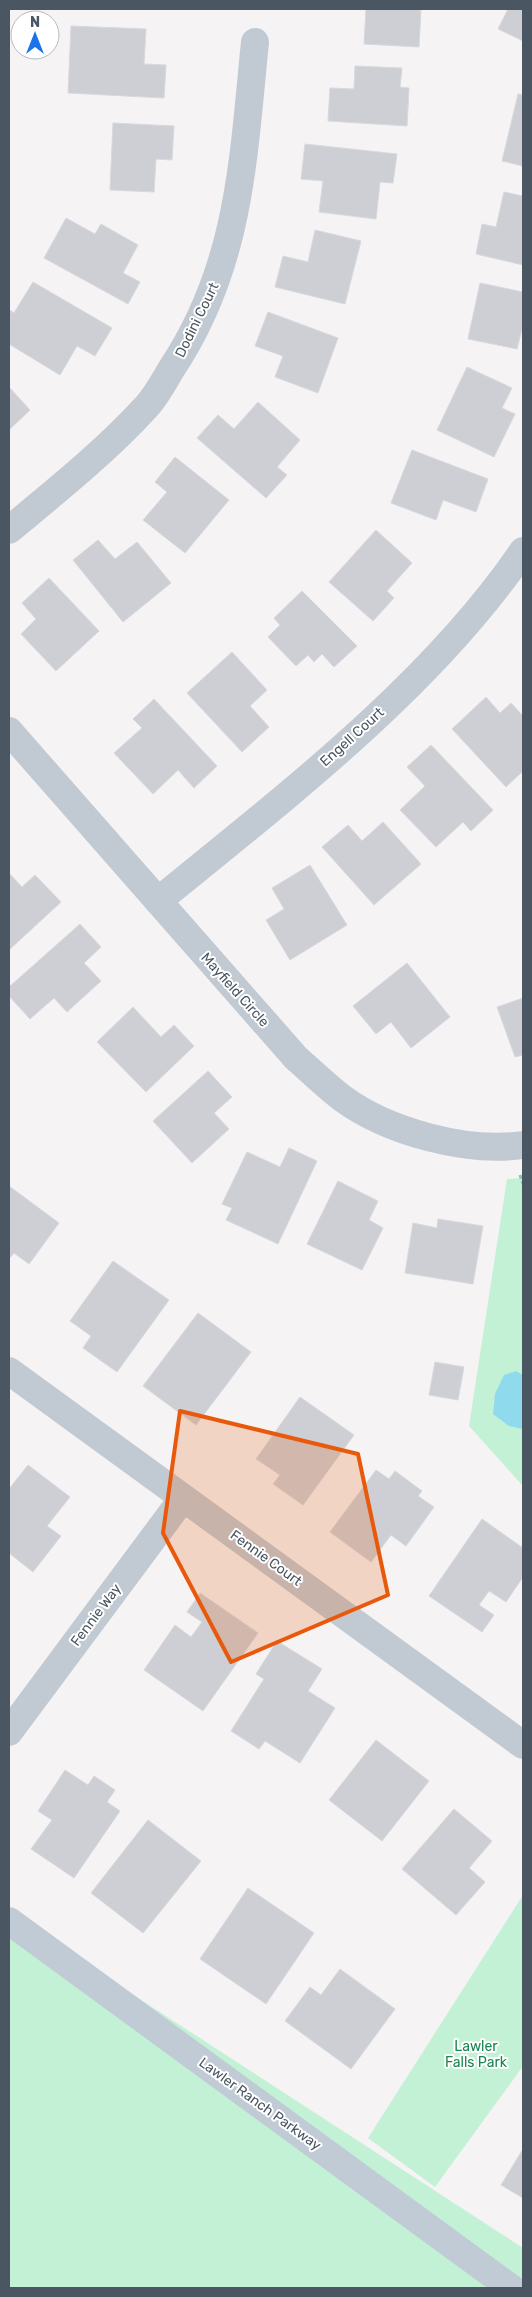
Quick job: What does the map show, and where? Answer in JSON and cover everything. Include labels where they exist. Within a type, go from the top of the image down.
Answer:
[{"type":"street","name":"Dodini Court","points":[[9,530],[84,468],[148,405],[188,345],[214,288],[231,231],[243,167],[255,42]]},
{"type":"street","name":"Engell Court","points":[[158,901],[336,753],[418,676],[472,616],[523,551]]},
{"type":"street","name":"Mayfield Circle","points":[[9,731],[296,1058],[343,1099],[393,1127],[444,1142],[505,1147],[523,1145]]},
{"type":"street","name":"Fennie Court","points":[[9,1371],[523,1745]]},
{"type":"street","name":"Fennie Way","points":[[9,1732],[183,1498]]},
{"type":"street","name":"Lawler Ranch Parkway","points":[[9,1921],[511,2288]]},
{"type":"highlighted area","points":[[180,1411],[358,1454],[388,1595],[231,1662],[163,1533]]},
{"type":"green space","points":[[523,1178],[523,1486],[469,1426],[507,1179]]},
{"type":"green space","name":"Lawler Falls Park","points":[[523,1895],[523,2066],[435,2187],[368,2138]]},
{"type":"green space","points":[[9,1917],[112,1981],[523,2248],[523,2288],[9,2288]]},
{"type":"water","points":[[516,1371],[523,1375],[523,1429],[509,1426],[493,1414],[495,1394],[504,1375]]},
{"type":"building","points":[[366,9],[421,9],[419,47],[364,44]]},
{"type":"building","points":[[508,9],[523,9],[523,41],[498,29]]},
{"type":"building","points":[[71,26],[146,29],[144,64],[166,65],[164,98],[68,93]]},
{"type":"building","points":[[355,66],[402,68],[400,87],[409,88],[407,126],[328,121],[330,88],[354,89]]},
{"type":"building","points":[[518,94],[523,95],[523,166],[502,161]]},
{"type":"building","points":[[113,123],[174,126],[172,160],[156,159],[154,192],[110,190]]},
{"type":"building","points":[[305,144],[397,154],[393,183],[380,182],[376,219],[319,212],[323,181],[301,179]]},
{"type":"building","points":[[504,192],[523,196],[523,265],[476,254],[482,224],[496,227]]},
{"type":"building","points":[[66,218],[95,234],[101,224],[138,245],[123,273],[140,282],[128,304],[44,258]]},
{"type":"building","points":[[315,230],[361,241],[345,304],[275,287],[283,256],[308,262]]},
{"type":"building","points":[[33,282],[112,328],[95,356],[77,346],[60,375],[9,344],[10,310],[14,313]]},
{"type":"building","points":[[480,283],[523,292],[523,329],[517,349],[468,339]]},
{"type":"building","points":[[268,312],[338,338],[318,393],[275,377],[283,356],[255,346]]},
{"type":"building","points":[[467,367],[512,388],[502,408],[515,414],[494,457],[437,430]]},
{"type":"building","points":[[9,387],[30,410],[9,430]]},
{"type":"building","points":[[258,402],[300,440],[277,467],[287,475],[266,498],[197,438],[218,415],[234,429]]},
{"type":"building","points":[[412,450],[488,479],[476,512],[443,500],[436,520],[391,503]]},
{"type":"building","points":[[175,457],[229,500],[185,553],[143,520],[167,492],[155,482]]},
{"type":"building","points":[[376,530],[412,563],[387,591],[394,598],[373,621],[329,582]]},
{"type":"building","points":[[98,540],[115,559],[137,542],[171,583],[123,622],[73,560]]},
{"type":"building","points":[[49,578],[99,631],[56,671],[21,634],[36,619],[22,603]]},
{"type":"building","points":[[302,591],[357,646],[334,667],[322,654],[314,662],[308,655],[296,666],[268,637],[280,625],[274,618]]},
{"type":"building","points":[[232,652],[267,690],[250,706],[269,727],[242,752],[187,693]]},
{"type":"building","points":[[486,697],[500,713],[511,703],[523,716],[523,771],[506,787],[452,729]]},
{"type":"building","points":[[154,699],[217,766],[194,788],[178,770],[153,794],[114,753],[142,728],[133,719]]},
{"type":"building","points":[[431,745],[493,810],[471,831],[463,822],[436,847],[400,810],[425,786],[407,767]]},
{"type":"building","points":[[383,822],[421,864],[374,905],[322,847],[348,825],[362,841]]},
{"type":"building","points":[[310,865],[347,925],[290,960],[266,920],[284,909],[272,888]]},
{"type":"building","points":[[9,873],[22,887],[35,875],[61,902],[9,950]]},
{"type":"building","points":[[80,924],[101,947],[84,963],[101,981],[67,1012],[54,998],[30,1019],[9,996],[9,987]]},
{"type":"building","points":[[407,963],[450,1017],[411,1048],[391,1022],[376,1034],[353,1006]]},
{"type":"building","points":[[523,998],[523,1055],[515,1057],[497,1007]]},
{"type":"building","points":[[133,1007],[161,1037],[174,1025],[194,1046],[146,1092],[97,1042]]},
{"type":"building","points":[[208,1071],[232,1097],[214,1113],[229,1129],[192,1163],[153,1121]]},
{"type":"building","points":[[289,1148],[317,1161],[278,1244],[226,1220],[232,1208],[222,1204],[247,1152],[280,1167]]},
{"type":"building","points":[[338,1181],[378,1201],[369,1220],[383,1228],[362,1270],[307,1244]]},
{"type":"building","points":[[9,1186],[59,1223],[29,1264],[14,1253],[9,1259]]},
{"type":"building","points":[[438,1219],[483,1226],[473,1284],[405,1273],[413,1223],[437,1228]]},
{"type":"building","points":[[113,1261],[169,1300],[117,1372],[83,1348],[91,1336],[70,1321]]},
{"type":"building","points":[[198,1313],[251,1352],[196,1425],[143,1386]]},
{"type":"building","points":[[435,1362],[464,1367],[458,1400],[429,1395]]},
{"type":"building","points":[[300,1397],[354,1435],[303,1505],[273,1484],[280,1475],[256,1459]]},
{"type":"building","points":[[28,1465],[70,1497],[47,1526],[61,1536],[33,1572],[9,1553],[9,1489]]},
{"type":"building","points":[[376,1470],[389,1479],[395,1471],[422,1491],[418,1496],[434,1507],[406,1546],[391,1535],[371,1562],[330,1532]]},
{"type":"building","points":[[482,1519],[523,1548],[523,1577],[506,1602],[489,1591],[479,1605],[494,1615],[482,1632],[429,1596]]},
{"type":"building","points":[[200,1593],[258,1633],[203,1711],[144,1670],[175,1625],[191,1637],[202,1622],[187,1612]]},
{"type":"building","points":[[277,1641],[322,1669],[308,1691],[335,1708],[300,1763],[265,1741],[259,1749],[231,1731],[264,1679],[256,1674]]},
{"type":"building","points":[[376,1740],[429,1781],[382,1841],[329,1800]]},
{"type":"building","points":[[65,1770],[88,1785],[94,1776],[115,1790],[107,1802],[120,1811],[74,1878],[31,1849],[52,1820],[38,1811]]},
{"type":"building","points":[[454,1809],[492,1841],[469,1868],[485,1882],[456,1915],[402,1869]]},
{"type":"building","points":[[148,1820],[201,1861],[143,1933],[91,1893]]},
{"type":"building","points":[[248,1888],[314,1933],[266,2004],[200,1959]]},
{"type":"building","points":[[340,1969],[395,2009],[351,2069],[285,2021],[310,1987],[321,1995]]},
{"type":"building","points":[[523,2149],[523,2198],[501,2185]]}]
